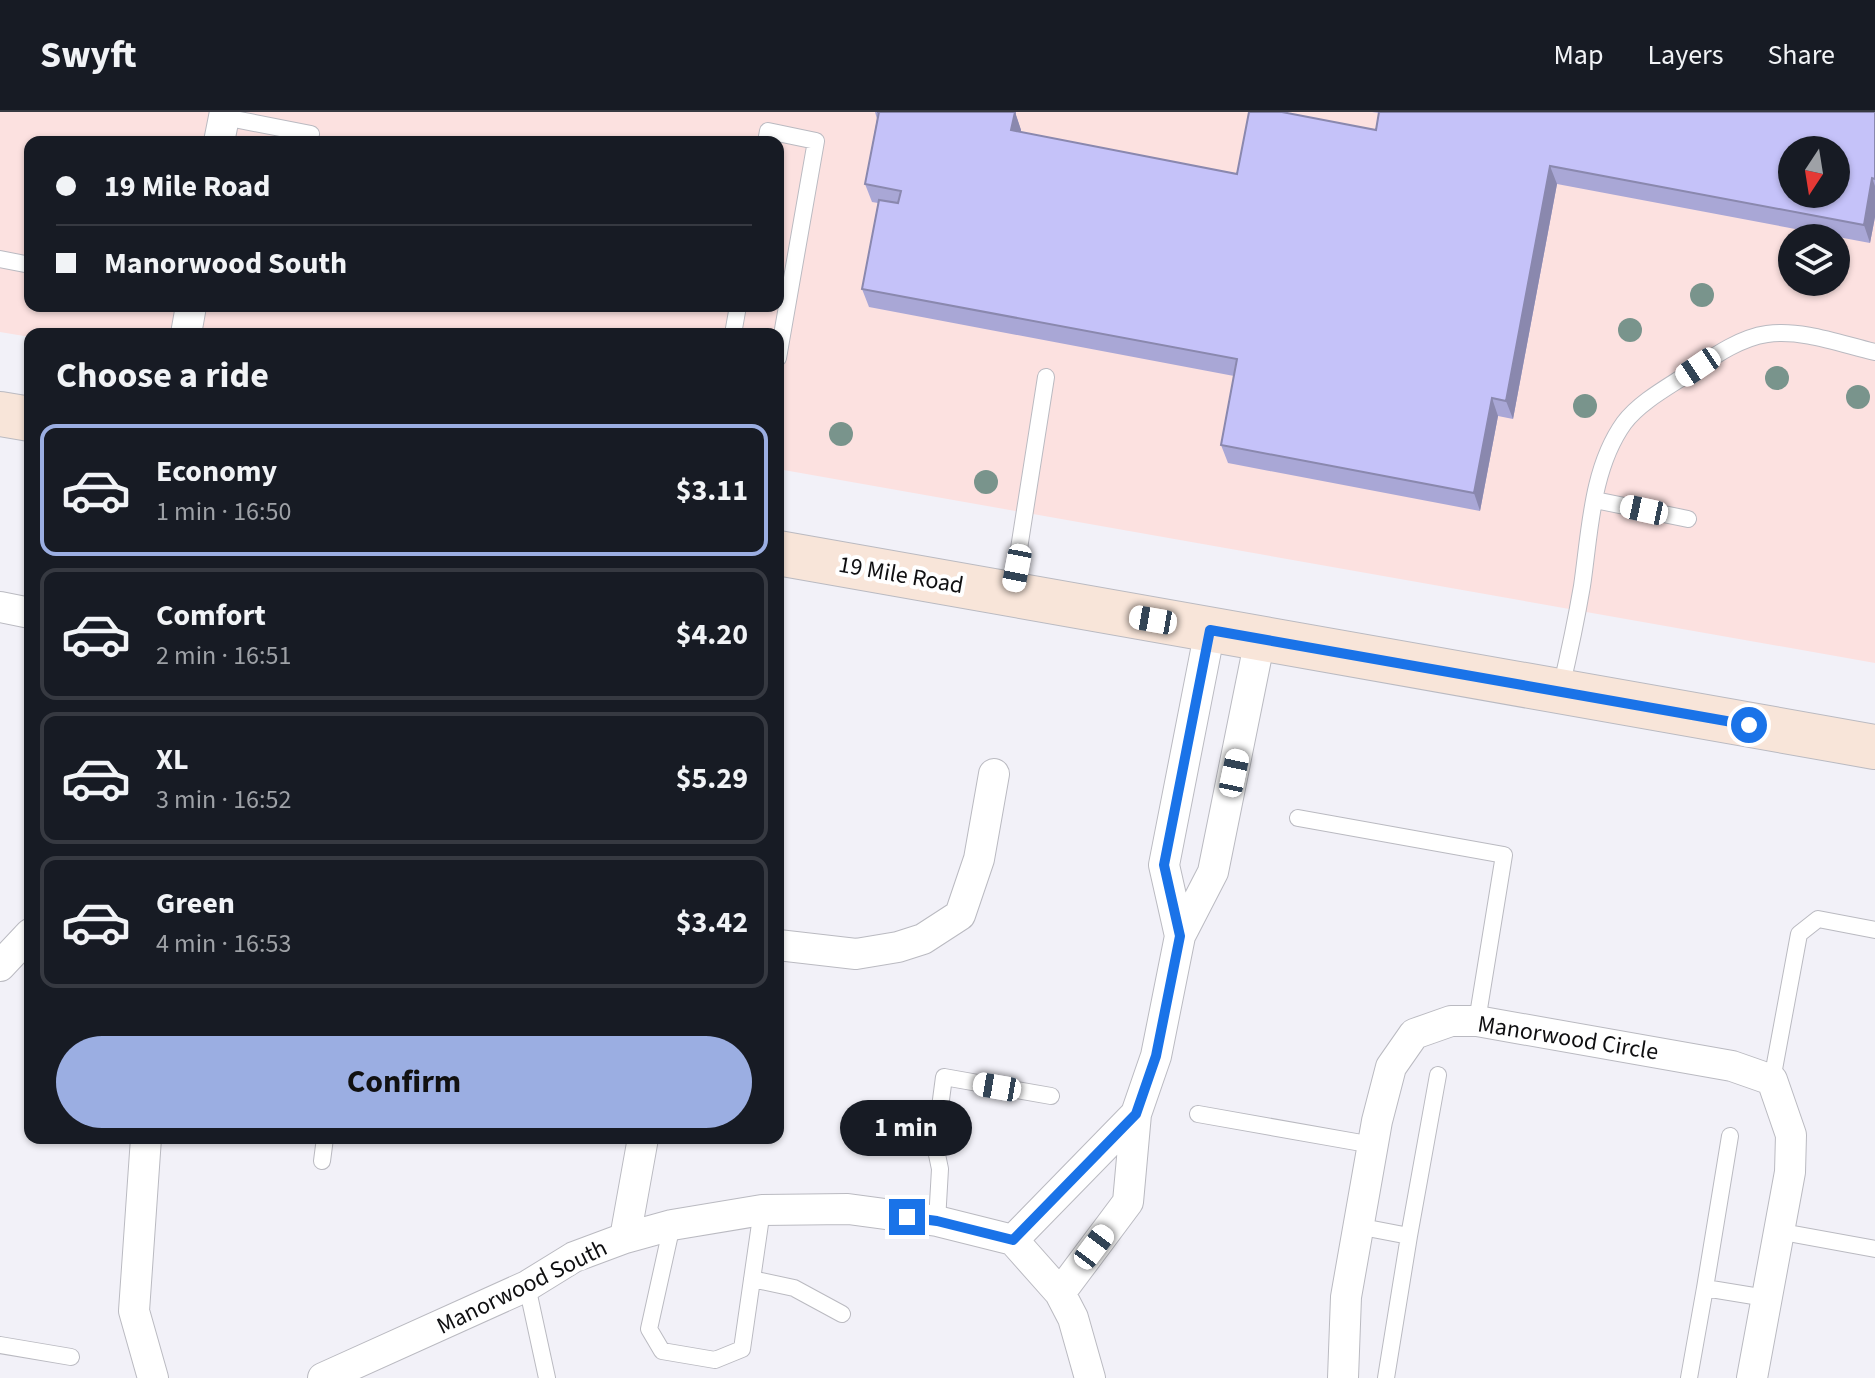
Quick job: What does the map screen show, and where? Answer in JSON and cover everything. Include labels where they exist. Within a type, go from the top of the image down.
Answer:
[{"type":"street","points":[[0,414],[24,418]]},
{"type":"street","name":"19 Mile Road","points":[[784,554],[1875,747]]},
{"type":"street","points":[[0,607],[24,612]]},
{"type":"street","points":[[1180,936],[1164,865],[1210,630]]},
{"type":"street","points":[[1060,1293],[1128,1202],[1136,1114],[1156,1056],[1180,936],[1213,872],[1260,639]]},
{"type":"street","points":[[784,946],[856,954],[898,947],[923,939],[960,915],[979,859],[994,774]]},
{"type":"street","points":[[0,927],[24,933]]},
{"type":"street","points":[[0,966],[24,940]]},
{"type":"street","name":"Manorwood Circle","points":[[1343,1378],[1346,1297],[1373,1145],[1391,1067],[1414,1034],[1451,1021],[1477,1021],[1732,1066],[1772,1080]]},
{"type":"street","points":[[1752,1378],[1790,1172],[1791,1135],[1772,1080]]},
{"type":"street","points":[[1090,1378],[1073,1318],[1060,1293],[1013,1240],[1136,1114]]},
{"type":"street","points":[[146,1144],[134,1311],[153,1378]]},
{"type":"street","points":[[625,1238],[642,1144]]},
{"type":"street","name":"Manorwood South","points":[[323,1378],[527,1286],[574,1257],[672,1225],[762,1210],[848,1209],[937,1221],[1013,1240]]},
{"type":"lane","points":[[223,124],[311,134]]},
{"type":"lane","points":[[767,136],[768,131],[816,141],[783,328]]},
{"type":"lane","points":[[0,259],[24,264]]},
{"type":"lane","points":[[1560,692],[1577,616],[1600,473],[1610,446],[1626,420],[1652,397],[1734,345],[1766,334],[1789,333],[1875,352]]},
{"type":"lane","points":[[1012,594],[1046,377]]},
{"type":"lane","points":[[1595,500],[1688,519]]},
{"type":"lane","points":[[1298,818],[1504,855],[1477,1021]]},
{"type":"lane","points":[[1772,1080],[1799,934],[1818,919],[1875,930]]},
{"type":"lane","points":[[1386,1378],[1438,1075]]},
{"type":"lane","points":[[937,1221],[940,1169],[935,1145],[944,1077],[1051,1096]]},
{"type":"lane","points":[[1198,1114],[1373,1145]]},
{"type":"lane","points":[[1689,1378],[1730,1136]]},
{"type":"lane","points":[[322,1161],[324,1144]]},
{"type":"lane","points":[[672,1225],[649,1329],[662,1351],[715,1360],[742,1349],[762,1210]]},
{"type":"lane","points":[[1357,1226],[1409,1236]]},
{"type":"lane","points":[[1777,1231],[1875,1249]]},
{"type":"lane","points":[[752,1279],[794,1288],[842,1314]]},
{"type":"lane","points":[[527,1286],[547,1378]]},
{"type":"lane","points":[[1705,1288],[1766,1298]]},
{"type":"lane","points":[[0,1345],[71,1357]]},
{"type":"shaded area","points":[[0,112],[1875,112],[1875,663],[784,470],[784,328],[24,328],[24,336],[0,332]]},
{"type":"building","points":[[879,112],[1015,112],[1011,130],[1237,174],[1249,112],[1282,112],[1376,130],[1379,112],[1875,112],[1875,179],[1872,178],[1864,225],[1550,166],[1506,401],[1492,398],[1474,493],[1221,445],[1237,359],[862,289],[879,200],[898,203],[901,191],[865,184]]},
{"type":"route","points":[[907,1217],[937,1221],[1013,1240],[1136,1114],[1156,1056],[1180,936],[1164,865],[1210,630],[1749,725]]}]
